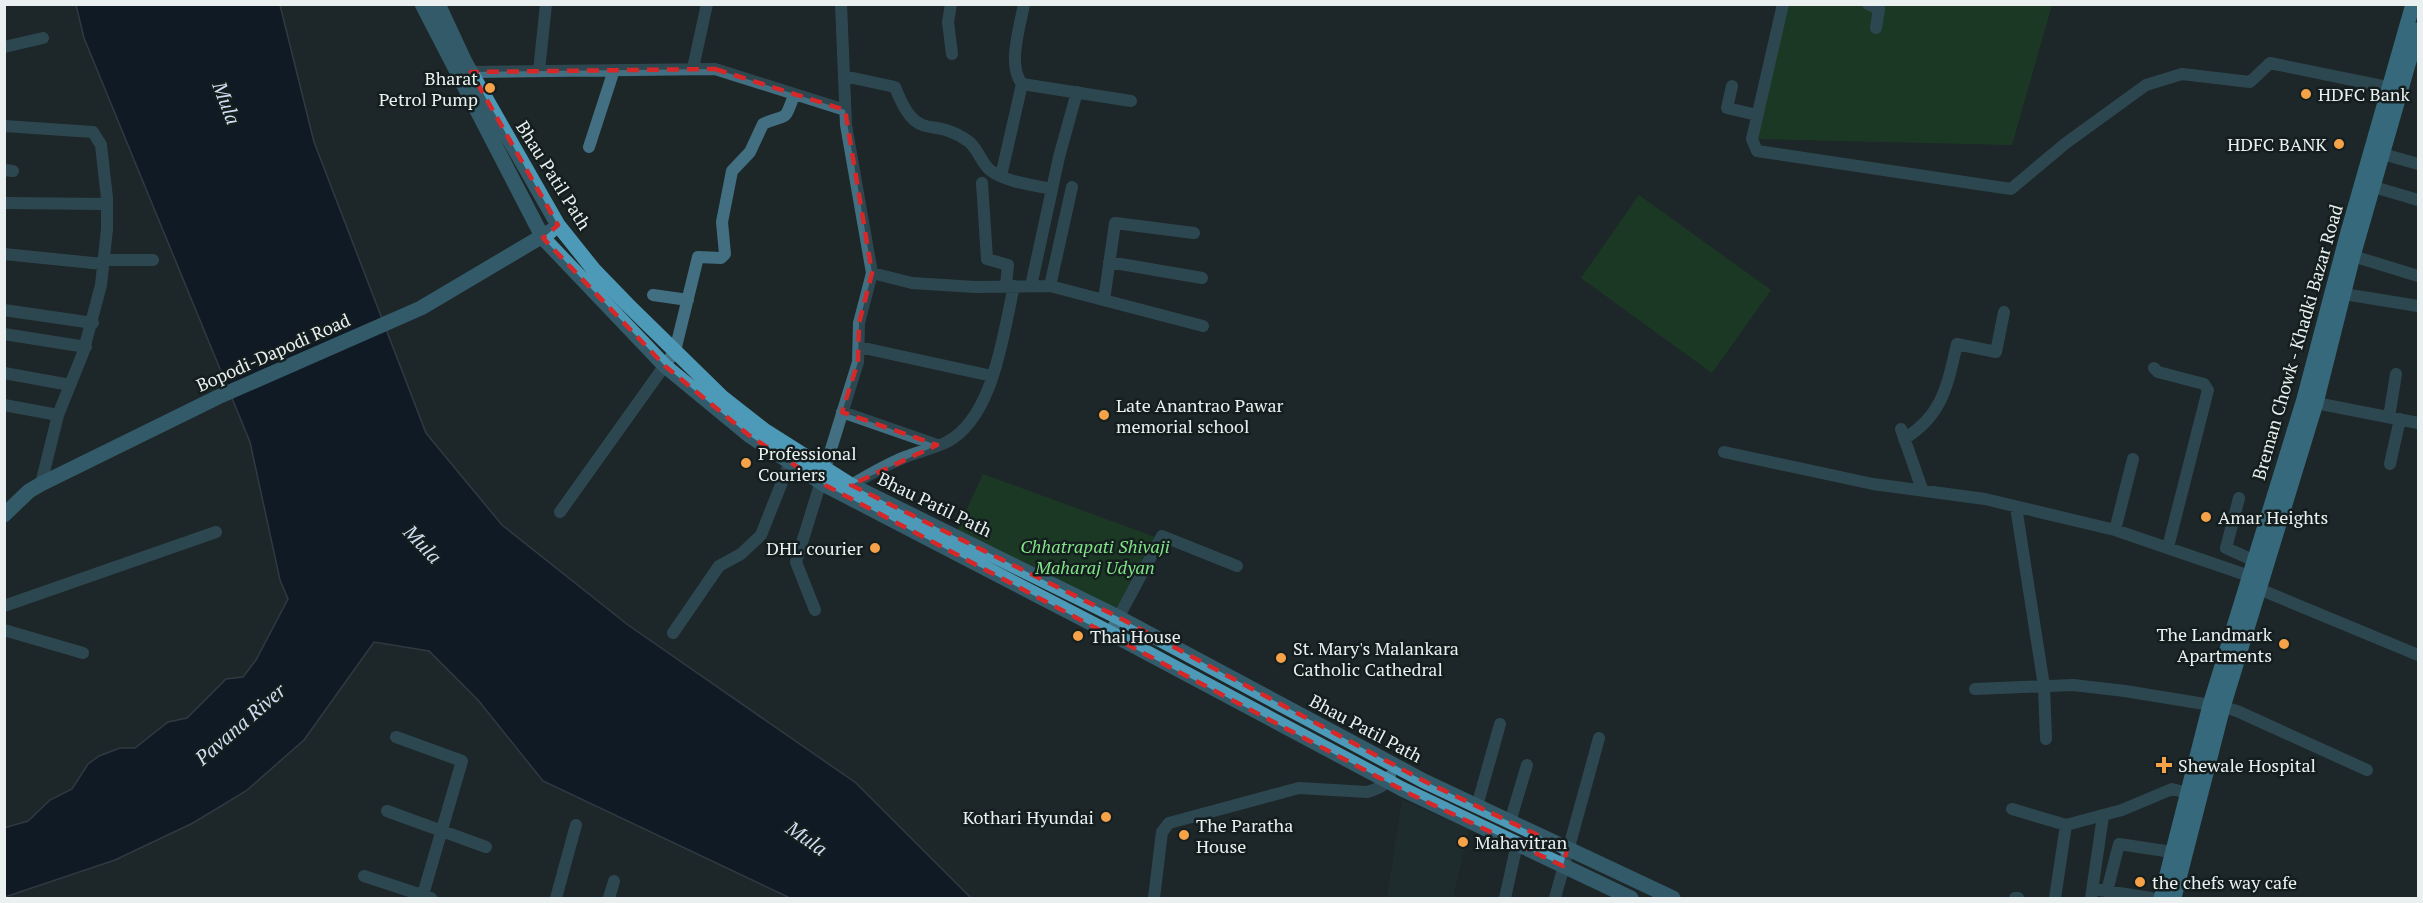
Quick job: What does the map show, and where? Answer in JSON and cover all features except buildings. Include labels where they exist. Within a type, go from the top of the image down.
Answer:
[{"type":"main road","name":"Bhau Patil Path","points":[[422,4],[543,238],[665,366],[742,430],[790,462],[851,485],[1118,617],[1395,765],[1673,898]]},
{"type":"main road","name":"Bhau Patil Path","points":[[438,4],[471,72],[558,225],[594,270],[723,398],[823,476],[1387,782],[1563,866],[1613,895],[1631,898]]},
{"type":"main road","name":"Breman Chowk - Khadki Bazar Road","points":[[2161,898],[2188,793],[2316,403],[2344,294],[2344,274],[2353,256],[2383,154],[2413,4]]},
{"type":"main road","name":"Breman Chowk - Khadki Bazar Road","points":[[2257,582],[2255,561],[2344,274],[2395,88],[2418,30]]},
{"type":"main road","name":"Bopodi-Dapodi Road","points":[[4,515],[28,491],[41,484],[218,397],[421,308],[543,238],[558,225]]},
{"type":"main road","name":"Breman Chowk - Khadki Bazar Road","points":[[2174,898],[2216,706]]},
{"type":"street","points":[[539,71],[546,4]]},
{"type":"street","points":[[693,68],[707,4]]},
{"type":"street","points":[[815,610],[796,562],[858,362],[859,323],[872,273],[845,110],[841,4]]},
{"type":"street","points":[[951,4],[948,22],[952,54]]},
{"type":"street","points":[[1024,4],[1015,63],[1015,74],[1022,84],[1131,101]]},
{"type":"street","points":[[1783,4],[1752,144],[1761,153],[2011,189],[2128,95],[2173,75],[2250,82],[2270,63],[2395,88]]},
{"type":"street","points":[[1868,4],[1879,9],[1876,28]]},
{"type":"street","points":[[4,47],[43,38]]},
{"type":"street","points":[[589,147],[614,69]]},
{"type":"street","points":[[471,72],[715,69],[845,110]]},
{"type":"street","points":[[844,76],[895,87],[904,109],[918,125],[952,133],[969,141],[991,171],[1001,176],[1052,189]]},
{"type":"street","points":[[1001,176],[1022,84]]},
{"type":"street","points":[[1732,86],[1727,108],[1757,115]]},
{"type":"street","points":[[1031,286],[1052,189],[1077,92]]},
{"type":"street","points":[[560,512],[675,351],[698,257],[720,258],[725,254],[722,222],[732,171],[750,152],[763,124],[783,119],[788,115],[794,95]]},
{"type":"street","points":[[4,126],[93,132],[101,145],[107,204],[104,262],[93,323],[86,347],[58,415],[41,484]]},
{"type":"street","points":[[2383,154],[2418,164]]},
{"type":"street","points":[[851,485],[906,456],[947,442],[967,427],[979,410],[992,376],[1010,286],[1008,265],[987,259],[982,183]]},
{"type":"street","points":[[1050,286],[1072,187]]},
{"type":"street","points":[[2373,187],[2418,200]]},
{"type":"street","points":[[4,203],[107,204]]},
{"type":"street","points":[[1104,300],[1115,223],[1194,233]]},
{"type":"street","points":[[4,254],[104,262],[153,260]]},
{"type":"street","points":[[2353,256],[2418,276]]},
{"type":"street","points":[[1109,262],[1202,278]]},
{"type":"street","points":[[872,273],[912,283],[1050,286],[1203,326]]},
{"type":"street","points":[[2344,294],[2418,306]]},
{"type":"street","points":[[653,295],[688,300]]},
{"type":"street","points":[[4,310],[93,323]]},
{"type":"street","points":[[1922,489],[1903,434],[1920,429],[1936,412],[1957,344],[1996,352],[2004,312]]},
{"type":"street","points":[[4,334],[86,347]]},
{"type":"street","points":[[859,347],[992,376]]},
{"type":"street","points":[[2154,368],[2158,372],[2204,384],[2208,390],[2168,547]]},
{"type":"street","points":[[4,373],[70,385]]},
{"type":"street","points":[[2390,464],[2395,418],[2396,374]]},
{"type":"street","points":[[2316,403],[2418,423]]},
{"type":"street","points":[[4,405],[58,415]]},
{"type":"street","points":[[842,412],[937,445]]},
{"type":"street","points":[[1724,452],[1873,484],[1985,499],[2115,530],[2168,547],[2257,582],[2418,655]]},
{"type":"street","points":[[2115,530],[2133,459]]},
{"type":"street","points":[[673,633],[719,566],[741,554],[761,535],[790,462]]},
{"type":"street","points":[[2239,498],[2226,548],[2255,561]]},
{"type":"street","points":[[2016,507],[2044,686],[2046,739]]},
{"type":"street","points":[[4,606],[216,532]]},
{"type":"street","points":[[1110,633],[1162,536],[1237,566]]},
{"type":"street","points":[[4,630],[83,653]]},
{"type":"street","points":[[1975,689],[2073,685],[2115,689],[2216,706],[2237,711],[2367,770]]},
{"type":"street","points":[[1477,806],[1500,724]]},
{"type":"street","points":[[364,876],[425,898],[462,761],[396,737]]},
{"type":"street","points":[[1555,898],[1599,738]]},
{"type":"street","points":[[1154,898],[1162,832],[1169,823],[1299,788],[1367,792],[1387,782],[1395,765]]},
{"type":"street","points":[[1510,822],[1527,765]]},
{"type":"street","points":[[2012,809],[2067,825],[2103,816],[2172,789],[2188,793]]},
{"type":"street","points":[[387,811],[486,847]]},
{"type":"street","points":[[2103,816],[2092,894],[2108,891],[2151,898]]},
{"type":"street","points":[[556,898],[576,825]]},
{"type":"street","points":[[2055,898],[2067,825]]},
{"type":"street","points":[[1505,898],[1517,844]]},
{"type":"street","points":[[2108,891],[2120,844],[2172,852]]},
{"type":"street","points":[[609,898],[614,881]]},
{"type":"highlighted area","points":[[715,69],[845,110],[872,273],[859,323],[858,362],[842,412],[937,445],[851,485],[1118,617],[1424,781],[1567,849],[1563,866],[1410,794],[825,485],[750,436],[665,366],[543,238],[558,225],[471,72]]},
{"type":"shaded area","points":[[1402,800],[1469,829],[1453,898],[1387,898]]},
{"type":"green space","points":[[1782,5],[2052,5],[2012,145],[1755,139]]},
{"type":"green space","points":[[1639,195],[1771,290],[1712,373],[1581,278]]},
{"type":"green space","name":"Chhatrapati Shivaji Maharaj Udyan","points":[[983,474],[1155,537],[1116,609],[957,531]]},
{"type":"water","points":[[76,5],[280,5],[314,142],[426,433],[502,525],[628,625],[856,783],[971,898],[790,898],[543,781],[478,700],[429,651],[374,642],[304,740],[246,791],[193,823],[115,860],[5,897],[4,828],[28,821],[50,800],[72,789],[88,764],[99,756],[120,748],[135,748],[168,722],[187,718],[226,679],[243,677],[256,660],[288,599],[280,580],[250,442],[84,38]]},
{"type":"place","name":"Bharat Petrol Pump","points":[[490,88]]},
{"type":"place","name":"HDFC Bank","points":[[2306,94]]},
{"type":"place","name":"HDFC BANK","points":[[2339,144]]},
{"type":"place","name":"Late Anantrao Pawar memorial school","points":[[1104,415]]},
{"type":"place","name":"Professional Couriers","points":[[746,463]]},
{"type":"place","name":"Amar Heights","points":[[2206,517]]},
{"type":"place","name":"DHL courier","points":[[875,548]]},
{"type":"place","name":"Thai House","points":[[1078,636]]},
{"type":"place","name":"The Landmark Apartments","points":[[2284,644]]},
{"type":"place","name":"St. Mary's Malankara Catholic Cathedral","points":[[1281,658]]},
{"type":"place","name":"Shewale Hospital","points":[[2164,765]]},
{"type":"place","name":"Kothari Hyundai","points":[[1106,817]]},
{"type":"place","name":"The Paratha House","points":[[1184,835]]},
{"type":"place","name":"Mahavitran","points":[[1463,842]]},
{"type":"place","name":"the chefs way cafe","points":[[2140,882]]},
{"type":"water label","name":"Mula","points":[[227,103]]},
{"type":"water label","name":"Mula","points":[[423,544]]},
{"type":"water label","name":"Pavana River","points":[[240,724]]},
{"type":"water label","name":"Mula","points":[[807,838]]}]
